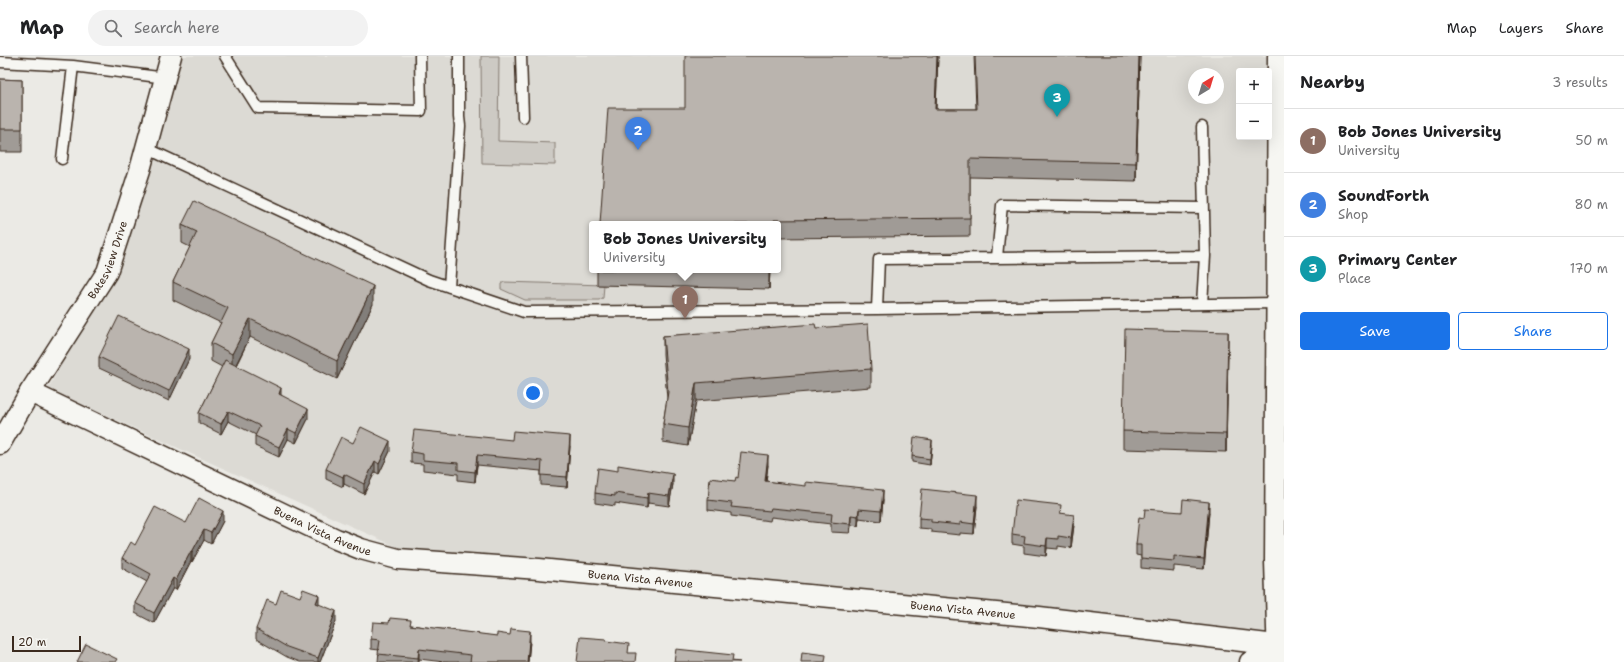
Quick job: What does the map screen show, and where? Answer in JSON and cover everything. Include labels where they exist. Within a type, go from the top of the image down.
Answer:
[{"type":"street","name":"Batesview Drive","points":[[0,444],[30,392],[107,272],[146,148],[172,56]]},
{"type":"street","points":[[1250,662],[1280,651],[1275,561],[1280,441],[1277,303],[1281,205],[1278,56]]},
{"type":"street","name":"Buena Vista Avenue","points":[[30,392],[336,539],[361,549],[398,559],[539,569],[1039,617],[1280,651]]},
{"type":"lane","points":[[224,56],[258,108],[421,111],[420,56]]},
{"type":"lane","points":[[449,287],[460,126],[460,56]]},
{"type":"lane","points":[[521,56],[523,117]]},
{"type":"lane","points":[[0,62],[73,66],[166,78]]},
{"type":"lane","points":[[62,159],[73,66]]},
{"type":"lane","points":[[1202,127],[1205,256],[1202,304]]},
{"type":"lane","points":[[146,148],[429,280],[524,312],[877,309],[1277,303]]},
{"type":"lane","points":[[997,257],[1002,205],[1203,208]]},
{"type":"lane","points":[[877,309],[879,259],[1205,256]]},
{"type":"shaded area","points":[[172,56],[1284,56],[1284,633],[1240,630],[399,548],[48,389],[124,248]]},
{"type":"shaded area","points":[[481,56],[499,56],[498,141],[555,143],[555,165],[482,163]]},
{"type":"shaded area","points":[[504,282],[604,285],[603,298],[599,300],[525,300],[501,289],[501,284]]},
{"type":"building","points":[[685,56],[937,56],[935,109],[977,109],[975,56],[1139,56],[1136,163],[970,159],[970,218],[774,221],[600,221],[608,108],[685,108]]},
{"type":"building","points":[[0,79],[22,80],[22,129],[0,129]]},
{"type":"building","points":[[194,201],[373,286],[337,361],[250,319],[232,354],[211,343],[228,308],[173,282],[197,232],[182,225]]},
{"type":"building","points":[[119,316],[189,349],[169,391],[99,357]]},
{"type":"building","points":[[815,324],[816,328],[868,324],[871,369],[696,383],[688,428],[663,424],[668,392],[663,336]]},
{"type":"building","points":[[1125,329],[1228,332],[1226,434],[1123,431]]},
{"type":"building","points":[[225,360],[281,388],[279,394],[308,409],[296,433],[288,429],[279,447],[255,436],[260,426],[228,411],[221,424],[199,413]]},
{"type":"building","points":[[361,427],[390,441],[379,464],[375,461],[364,484],[344,474],[343,477],[326,469],[341,437],[353,443]]},
{"type":"building","points":[[414,430],[512,440],[513,431],[570,436],[567,477],[541,475],[542,461],[477,455],[475,472],[458,470],[458,463],[423,460],[423,454],[411,452]]},
{"type":"building","points":[[914,437],[932,440],[930,459],[912,456]]},
{"type":"building","points":[[741,452],[768,455],[765,481],[806,486],[806,482],[883,490],[881,511],[859,509],[858,516],[851,515],[850,524],[831,522],[832,514],[771,508],[770,511],[731,507],[732,503],[708,500],[710,478],[735,481],[736,477],[738,478]]},
{"type":"building","points":[[618,465],[673,474],[669,496],[648,493],[647,498],[615,493],[615,496],[595,493],[598,468],[618,471]]},
{"type":"building","points":[[922,489],[977,495],[974,524],[960,522],[960,525],[931,522],[931,519],[919,518]]},
{"type":"building","points":[[199,498],[223,511],[211,533],[204,530],[176,580],[173,578],[154,613],[135,603],[151,574],[122,558],[131,542],[135,545],[155,507],[186,523]]},
{"type":"building","points":[[1183,499],[1209,502],[1204,559],[1174,556],[1174,561],[1141,558],[1141,545],[1136,545],[1139,517],[1144,518],[1145,509],[1182,512]]},
{"type":"building","points":[[1016,500],[1061,505],[1060,513],[1074,515],[1071,538],[1058,536],[1058,539],[1047,538],[1046,546],[1024,543],[1025,536],[1012,534]]},
{"type":"building","points":[[303,589],[319,595],[316,603],[336,611],[318,658],[287,647],[256,629],[267,600],[276,604],[281,590],[300,597]]},
{"type":"building","points":[[390,618],[411,620],[410,625],[497,636],[497,633],[510,635],[511,629],[530,631],[527,662],[470,662],[471,655],[419,649],[418,658],[378,654],[380,640],[371,639],[373,622],[389,623]]},
{"type":"building","points":[[580,637],[606,639],[606,641],[629,644],[628,653],[636,653],[635,662],[577,662]]},
{"type":"building","points":[[86,644],[117,659],[115,662],[77,662]]},
{"type":"building","points":[[676,649],[733,655],[732,661],[740,662],[674,662]]},
{"type":"building","points":[[802,652],[826,655],[825,662],[801,662]]},
{"type":"place","name":"Primary Center","points":[[1057,117]]},
{"type":"place","name":"SoundForth","points":[[638,150]]},
{"type":"place","name":"Bob Jones University","points":[[685,319]]}]
